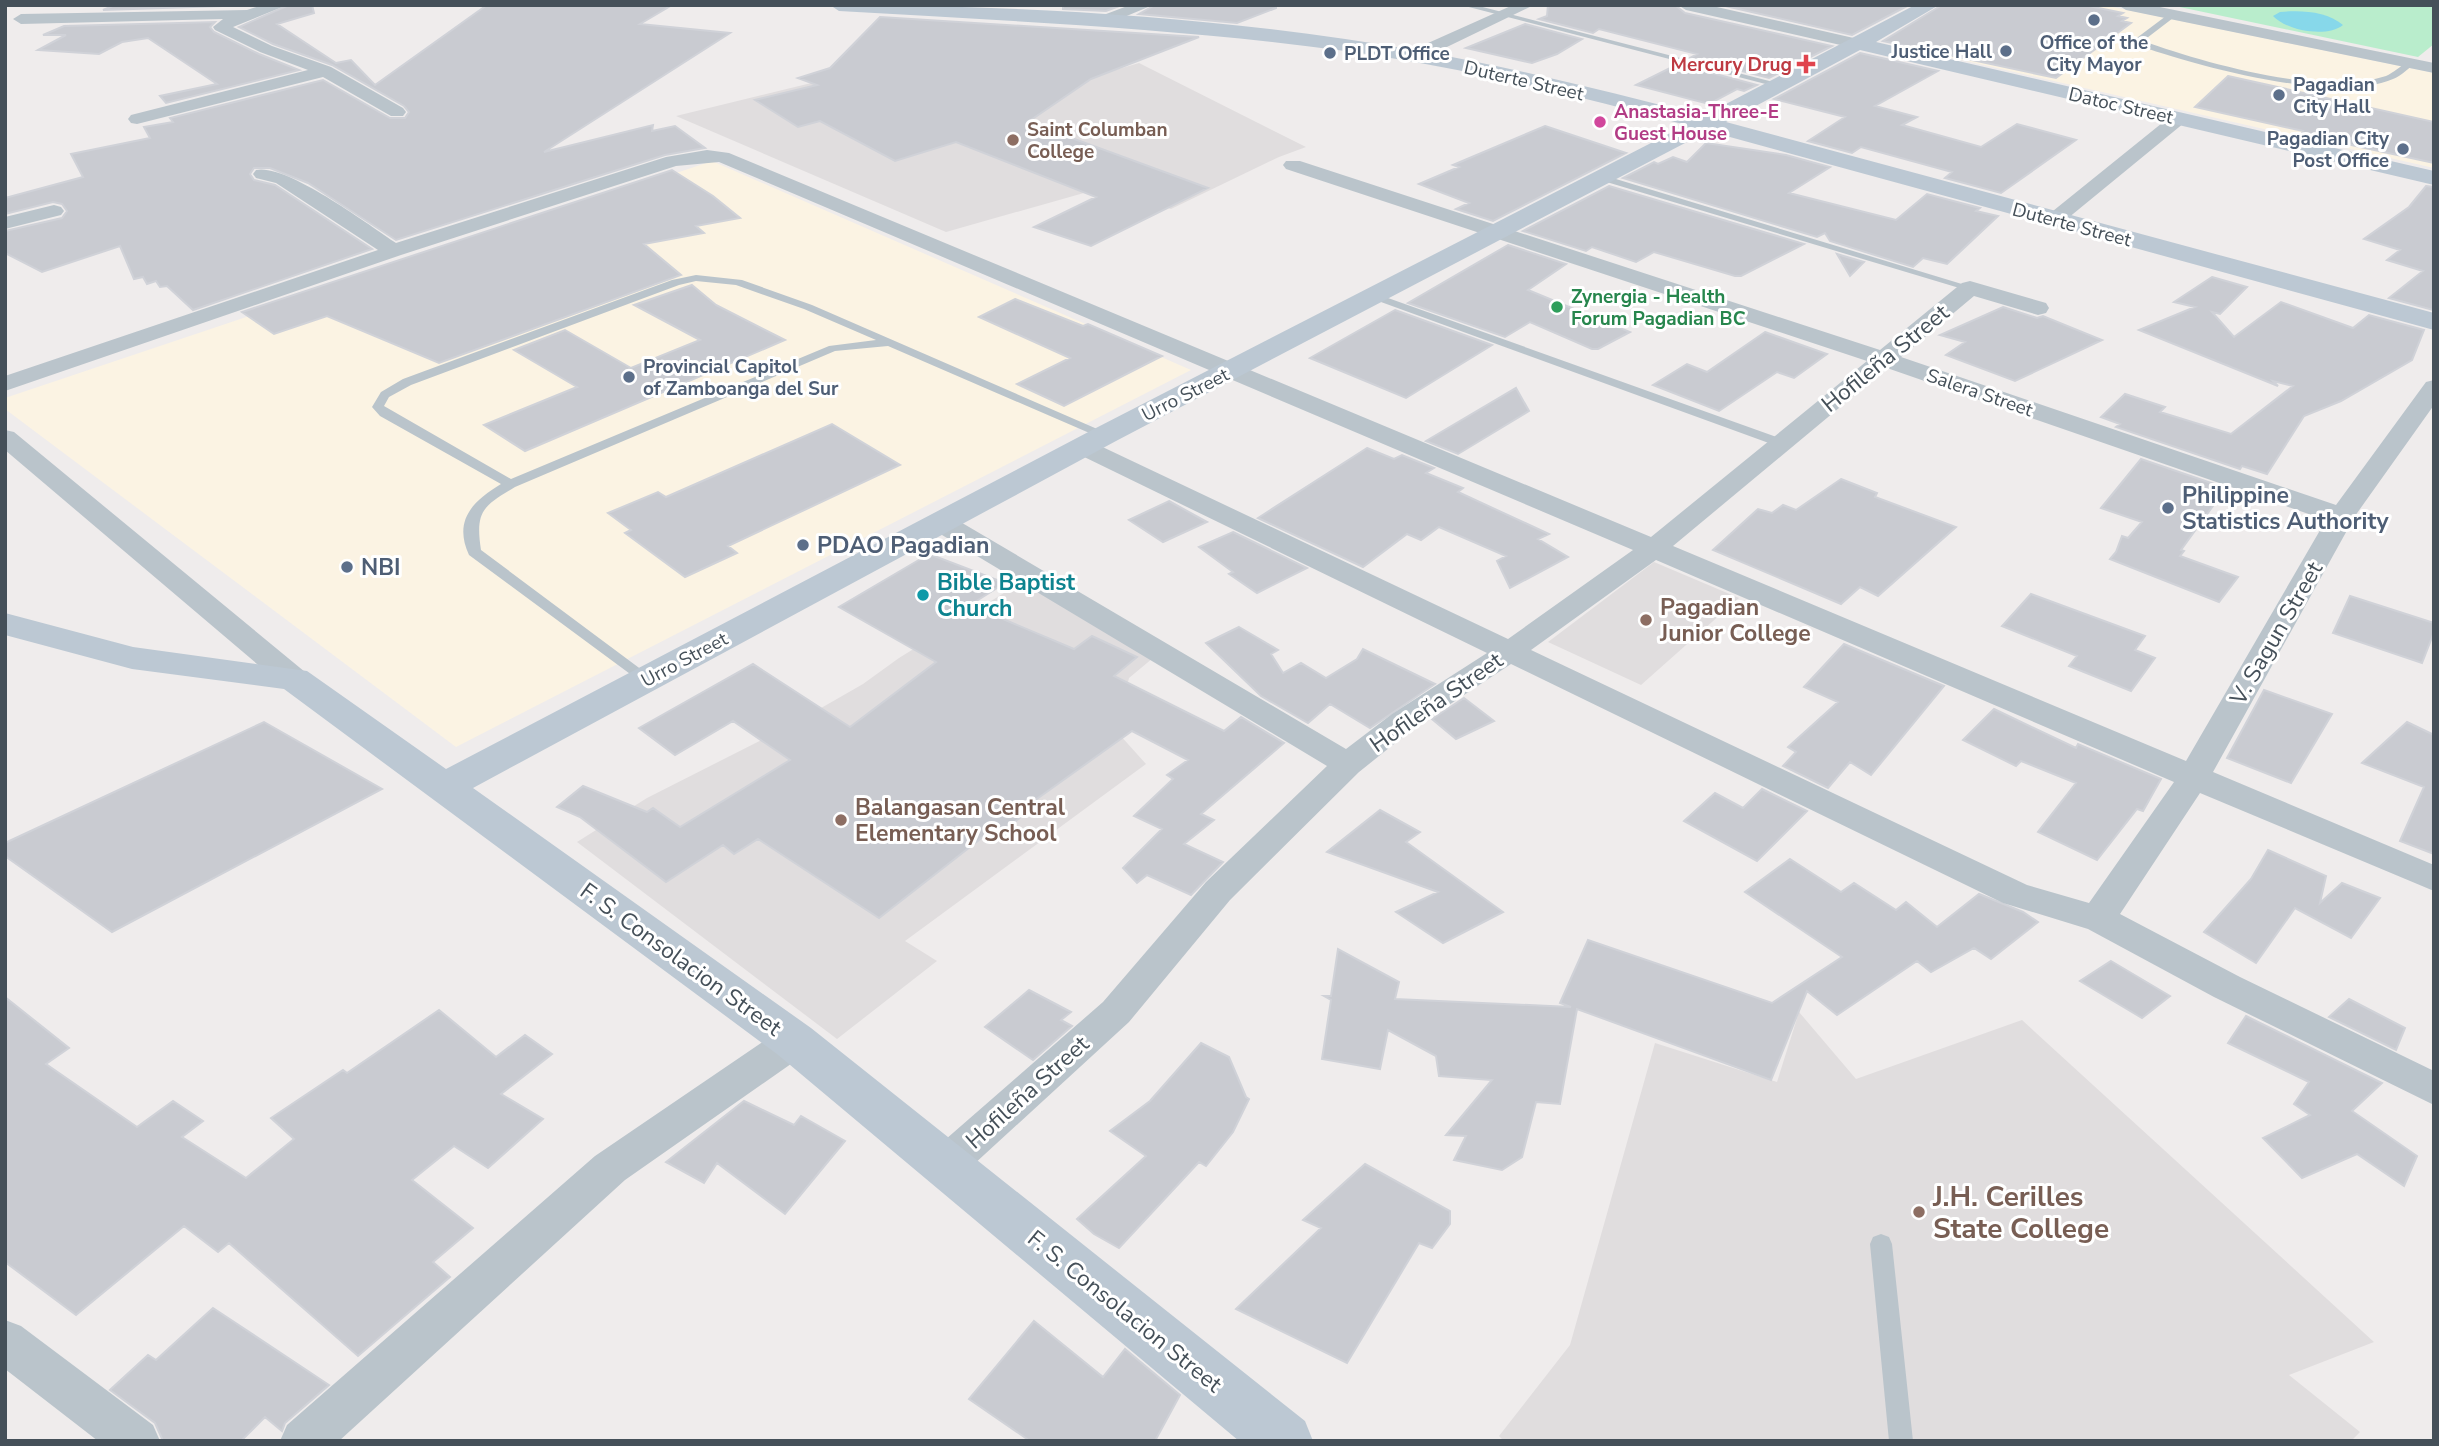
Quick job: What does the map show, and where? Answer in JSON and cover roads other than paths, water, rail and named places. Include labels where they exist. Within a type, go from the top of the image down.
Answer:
[{"type":"street","points":[[279,5],[249,14],[221,27],[266,49],[326,71],[397,112]]},
{"type":"street","name":"Duterte Street","points":[[839,5],[1099,22],[1263,37],[1414,57],[1490,72],[1706,124],[2434,322]]},
{"type":"street","points":[[1099,22],[1145,5]]},
{"type":"street","points":[[1414,57],[1526,5]]},
{"type":"street","name":"Datoc Street","points":[[1686,5],[2434,178]]},
{"type":"street","name":"Urro Street","points":[[443,787],[1094,441],[1603,178],[1930,5]]},
{"type":"street","points":[[2126,5],[2434,68]]},
{"type":"street","points":[[21,19],[249,14]]},
{"type":"street","points":[[137,118],[326,71]]},
{"type":"street","points":[[2055,219],[2178,118]]},
{"type":"street","points":[[5,384],[394,251],[673,161],[707,156],[722,157],[1233,370],[2434,879]]},
{"type":"street","name":"Salera Street","points":[[1293,165],[1884,359],[2343,516]]},
{"type":"street","points":[[263,174],[293,186],[394,251]]},
{"type":"street","points":[[5,223],[54,211]]},
{"type":"street","points":[[1970,288],[2038,308]]},
{"type":"street","name":"Hofileña Street","points":[[945,1165],[1116,1012],[1218,891],[1348,764],[1403,721],[1509,652],[1653,549],[1970,288]]},
{"type":"street","name":"V. Sagun Street","points":[[2098,918],[2193,778],[2343,516],[2434,387]]},
{"type":"street","points":[[5,437],[294,679]]},
{"type":"street","points":[[1094,441],[1509,652],[2015,894],[2098,918],[2227,987],[2434,1089]]},
{"type":"street","points":[[942,523],[1348,764]]},
{"type":"street","name":"F. S. Consolacion Street","points":[[5,624],[132,658],[294,679],[794,1041],[1284,1441]]},
{"type":"street","points":[[304,1441],[610,1168],[794,1041]]},
{"type":"street","points":[[5,1341],[121,1437]]},
{"type":"lane","points":[[1465,5],[1781,85]]},
{"type":"lane","points":[[2173,15],[2137,42],[2178,57],[2230,70],[2319,83],[2371,81],[2406,70],[2411,63]]},
{"type":"lane","points":[[1603,178],[1970,288]]},
{"type":"lane","points":[[510,484],[384,413],[377,407],[379,399],[388,391],[407,382],[676,282],[696,278],[738,282],[808,307],[892,343],[1094,441]]},
{"type":"lane","points":[[1374,296],[1781,443]]},
{"type":"lane","points":[[646,679],[474,552],[469,524],[479,503],[510,484],[834,348],[892,343]]},
{"type":"lane","points":[[1881,1244],[1901,1441]]},
{"type":"water","points":[[2280,12],[2313,12],[2337,20],[2343,25],[2318,32],[2297,29],[2273,16]]},
{"type":"place","name":"Office of the City Mayor","points":[[2094,20]]},
{"type":"place","name":"Justice Hall","points":[[2006,51]]},
{"type":"place","name":"PLDT Office","points":[[1330,53]]},
{"type":"place","name":"Mercury Drug","points":[[1806,64]]},
{"type":"place","name":"Pagadian City Hall","points":[[2279,95]]},
{"type":"place","name":"Anastasia-Three-E Guest House","points":[[1600,122]]},
{"type":"place","name":"Saint Columban College","points":[[1013,140]]},
{"type":"place","name":"Pagadian City Post Office","points":[[2403,149]]},
{"type":"place","name":"Zynergia - Health Forum Pagadian BC","points":[[1557,307]]},
{"type":"place","name":"Provincial Capitol of Zamboanga del Sur","points":[[629,377]]},
{"type":"place","name":"Philippine Statistics Authority","points":[[2168,508]]},
{"type":"place","name":"PDAO Pagadian","points":[[803,545]]},
{"type":"place","name":"NBI","points":[[347,567]]},
{"type":"place","name":"Bible Baptist Church","points":[[923,595]]},
{"type":"place","name":"Pagadian Junior College","points":[[1646,620]]},
{"type":"place","name":"Balangasan Central Elementary School","points":[[841,820]]},
{"type":"place","name":"J.H. Cerilles State College","points":[[1919,1212]]}]
